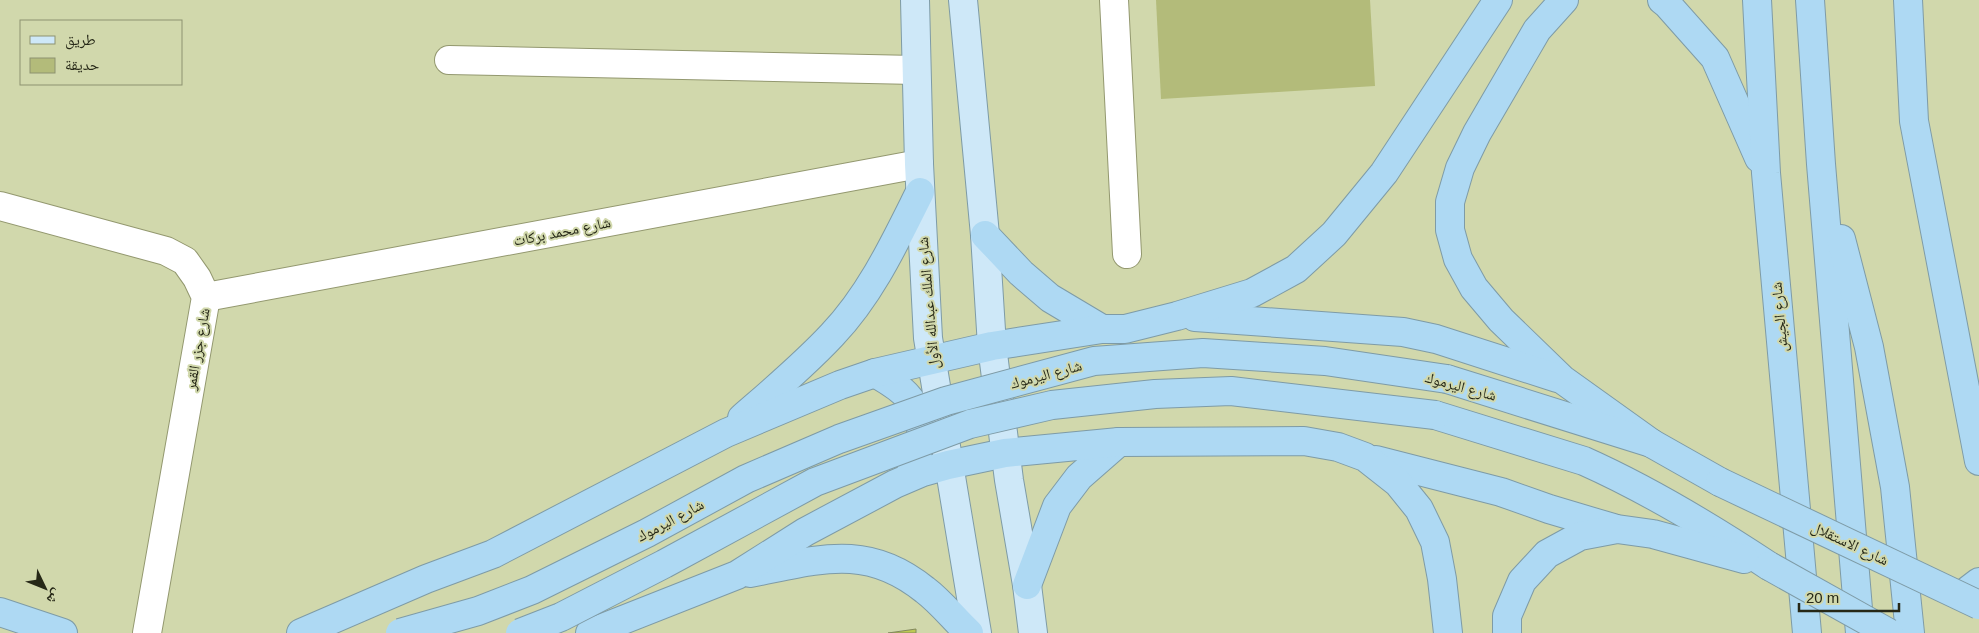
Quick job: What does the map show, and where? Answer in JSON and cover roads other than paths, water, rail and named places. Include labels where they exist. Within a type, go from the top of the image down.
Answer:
[{"type":"highway","points":[[301,633],[426,579],[493,554],[726,433],[840,385],[875,373],[992,346],[1102,329],[1125,329],[1177,316],[1252,293],[1296,268],[1334,234],[1384,172],[1498,0]]},
{"type":"highway","points":[[1564,0],[1537,30],[1468,150],[1460,168],[1450,202],[1450,230],[1458,259],[1474,288],[1501,320],[1563,380],[1652,443]]},
{"type":"highway","points":[[1662,0],[1715,58],[1766,173]]},
{"type":"highway","name":"شارع الجيش","points":[[1757,0],[1766,173],[1806,632]]},
{"type":"highway","points":[[1810,0],[1821,164],[1860,633]]},
{"type":"highway","points":[[1908,0],[1914,121],[1979,461]]},
{"type":"highway","points":[[1821,164],[1869,347],[1895,488],[1910,633]]},
{"type":"highway","points":[[726,433],[833,335],[883,266],[920,192]]},
{"type":"highway","points":[[985,235],[1021,273],[1050,298],[1102,329]]},
{"type":"highway","points":[[1177,316],[1403,332],[1436,339],[1563,380]]},
{"type":"highway","name":"شارع اليرموك","points":[[400,633],[478,611],[532,590],[647,533],[746,479],[839,439],[946,401],[1094,360],[1203,353],[1324,361],[1447,380],[1652,443],[1720,482]]},
{"type":"highway","points":[[875,373],[898,388],[910,399],[920,416],[922,432],[919,449],[913,461],[895,484]]},
{"type":"highway","name":"شارع اليرموك","points":[[520,633],[569,612],[664,564],[815,482],[970,424],[1052,405],[1155,394],[1231,391],[1436,415],[1584,461],[1607,471],[1702,522],[1769,566]]},
{"type":"highway","points":[[1027,584],[1057,506],[1079,477],[1119,442]]},
{"type":"highway","points":[[590,633],[737,575],[805,532],[895,484],[923,472],[1005,453],[1119,442],[1304,442],[1338,447],[1365,457],[1501,492],[1548,509],[1617,529],[1653,534],[1769,566],[1889,633]]},
{"type":"highway","points":[[1365,457],[1398,482],[1419,509],[1435,542],[1442,579],[1448,633]]},
{"type":"highway","name":"شارع الاستقلال","points":[[1720,482],[1973,594]]},
{"type":"highway","points":[[1507,624],[1522,582],[1547,554],[1580,536],[1617,529]]},
{"type":"highway","points":[[737,575],[817,560],[847,558],[874,561],[902,573],[926,590],[968,633]]},
{"type":"highway","points":[[0,612],[63,633]]},
{"type":"main road","name":"شارع الملك عبدالله الأول","points":[[914,0],[920,192],[928,338],[977,633]]},
{"type":"main road","points":[[963,0],[985,235],[992,346],[1005,453],[1027,584],[1033,633]]},
{"type":"street","points":[[1114,0],[1127,254]]},
{"type":"street","points":[[449,60],[916,70]]},
{"type":"street","name":"شارع محمد بركات","points":[[206,297],[919,164]]},
{"type":"street","name":"شارع جزر القمر","points":[[0,206],[166,251],[185,261],[197,278],[206,297],[146,633]]}]
